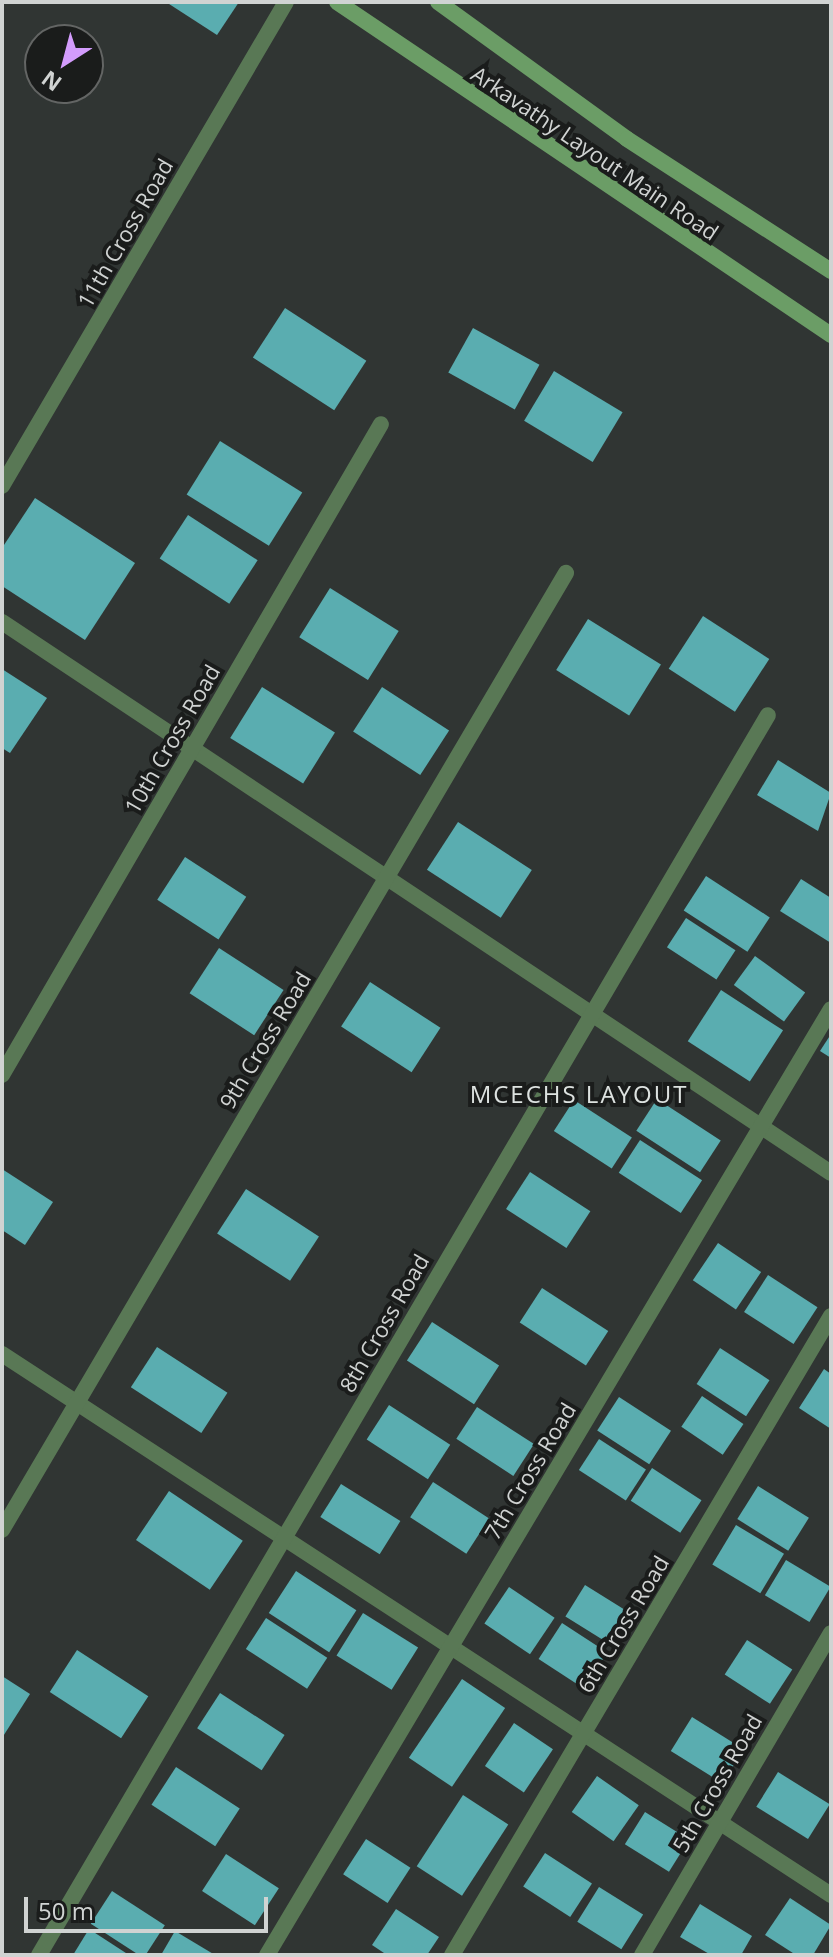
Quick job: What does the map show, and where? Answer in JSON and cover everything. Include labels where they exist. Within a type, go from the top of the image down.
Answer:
[{"type":"main road","name":"Arkavathy Layout Main Road","points":[[337,2],[831,335]]},
{"type":"main road","name":"Arkavathy Layout Main Road","points":[[438,2],[627,139],[831,271]]},
{"type":"street","name":"11th Cross Road","points":[[2,486],[286,2]]},
{"type":"street","name":"10th Cross Road","points":[[2,1075],[381,424]]},
{"type":"street","name":"9th Cross Road","points":[[2,1530],[566,573]]},
{"type":"street","points":[[2,622],[831,1173]]},
{"type":"street","name":"8th Cross Road","points":[[39,1955],[768,715]]},
{"type":"street","name":"7th Cross Road","points":[[267,1955],[831,1009]]},
{"type":"street","name":"6th Cross Road","points":[[452,1955],[831,1316]]},
{"type":"street","points":[[2,1354],[831,1895]]},
{"type":"street","name":"5th Cross Road","points":[[642,1955],[831,1633]]},
{"type":"building","points":[[166,2],[239,2],[217,35]]},
{"type":"building","points":[[285,308],[366,361],[334,410],[253,357]]},
{"type":"building","points":[[473,328],[539,365],[515,409],[448,373]]},
{"type":"building","points":[[554,371],[623,412],[593,462],[524,421]]},
{"type":"building","points":[[220,441],[302,492],[269,546],[187,494]]},
{"type":"building","points":[[35,498],[135,563],[85,640],[2,586],[2,548]]},
{"type":"building","points":[[188,515],[258,560],[229,604],[160,559]]},
{"type":"building","points":[[330,588],[399,631],[368,680],[299,637]]},
{"type":"building","points":[[703,616],[769,659],[735,712],[669,669]]},
{"type":"building","points":[[588,619],[661,665],[629,715],[556,670]]},
{"type":"building","points":[[2,669],[47,698],[10,753],[2,748]]},
{"type":"building","points":[[262,687],[335,733],[303,783],[230,738]]},
{"type":"building","points":[[382,687],[449,731],[420,775],[353,731]]},
{"type":"building","points":[[778,760],[831,793],[818,831],[757,795]]},
{"type":"building","points":[[458,822],[532,870],[501,918],[427,870]]},
{"type":"building","points":[[185,857],[246,897],[218,940],[157,900]]},
{"type":"building","points":[[706,876],[770,917],[747,952],[684,910]]},
{"type":"building","points":[[801,879],[831,898],[831,943],[780,911]]},
{"type":"building","points":[[686,918],[735,950],[716,979],[667,947]]},
{"type":"building","points":[[219,948],[284,990],[254,1035],[190,993]]},
{"type":"building","points":[[755,956],[805,992],[784,1022],[734,985]]},
{"type":"building","points":[[370,982],[440,1028],[412,1072],[341,1026]]},
{"type":"building","points":[[721,990],[783,1030],[750,1081],[688,1041]]},
{"type":"building","points":[[831,1034],[831,1058],[820,1051]]},
{"type":"building","points":[[657,1099],[721,1140],[700,1172],[636,1131]]},
{"type":"building","points":[[574,1100],[632,1138],[612,1169],[554,1131]]},
{"type":"building","points":[[640,1140],[702,1180],[681,1213],[619,1173]]},
{"type":"building","points":[[2,1169],[53,1202],[25,1245],[2,1230]]},
{"type":"building","points":[[530,1172],[590,1211],[566,1248],[506,1209]]},
{"type":"building","points":[[246,1189],[319,1236],[290,1281],[217,1233]]},
{"type":"building","points":[[718,1243],[761,1272],[736,1309],[693,1280]]},
{"type":"building","points":[[768,1275],[817,1307],[794,1344],[744,1312]]},
{"type":"building","points":[[542,1288],[608,1331],[586,1365],[520,1322]]},
{"type":"building","points":[[432,1322],[499,1366],[474,1404],[407,1361]]},
{"type":"building","points":[[157,1347],[227,1393],[201,1433],[131,1387]]},
{"type":"building","points":[[720,1348],[769,1380],[746,1416],[697,1384]]},
{"type":"building","points":[[824,1369],[831,1374],[831,1429],[799,1408]]},
{"type":"building","points":[[702,1396],[743,1424],[723,1455],[681,1427]]},
{"type":"building","points":[[619,1397],[671,1431],[649,1464],[597,1431]]},
{"type":"building","points":[[389,1405],[450,1445],[428,1479],[367,1439]]},
{"type":"building","points":[[477,1407],[534,1444],[513,1476],[456,1439]]},
{"type":"building","points":[[599,1439],[646,1469],[626,1501],[579,1470]]},
{"type":"building","points":[[652,1468],[701,1500],[680,1533],[631,1501]]},
{"type":"building","points":[[433,1482],[489,1518],[466,1554],[410,1517]]},
{"type":"building","points":[[341,1484],[400,1521],[380,1554],[320,1517]]},
{"type":"building","points":[[758,1486],[809,1518],[788,1551],[737,1519]]},
{"type":"building","points":[[169,1491],[243,1541],[210,1590],[136,1540]]},
{"type":"building","points":[[736,1525],[784,1554],[760,1593],[712,1564]]},
{"type":"building","points":[[786,1560],[831,1587],[809,1622],[765,1595]]},
{"type":"building","points":[[296,1571],[356,1610],[329,1652],[269,1613]]},
{"type":"building","points":[[585,1585],[631,1614],[611,1645],[565,1616]]},
{"type":"building","points":[[509,1587],[555,1618],[530,1654],[484,1623]]},
{"type":"building","points":[[363,1613],[418,1647],[392,1690],[337,1655]]},
{"type":"building","points":[[266,1618],[327,1658],[307,1689],[246,1649]]},
{"type":"building","points":[[562,1623],[607,1652],[584,1688],[539,1659]]},
{"type":"building","points":[[747,1640],[792,1669],[770,1704],[725,1674]]},
{"type":"building","points":[[77,1650],[148,1696],[121,1738],[50,1692]]},
{"type":"building","points":[[2,1676],[30,1694],[2,1738]]},
{"type":"building","points":[[462,1679],[505,1708],[452,1787],[409,1758]]},
{"type":"building","points":[[220,1693],[285,1735],[262,1770],[197,1728]]},
{"type":"building","points":[[692,1717],[744,1749],[723,1783],[671,1751]]},
{"type":"building","points":[[514,1723],[553,1749],[524,1792],[485,1766]]},
{"type":"building","points":[[176,1767],[240,1808],[215,1846],[151,1805]]},
{"type":"building","points":[[778,1772],[830,1804],[808,1839],[756,1807]]},
{"type":"building","points":[[597,1776],[639,1805],[614,1841],[572,1812]]},
{"type":"building","points":[[463,1795],[508,1824],[462,1896],[417,1866]]},
{"type":"building","points":[[645,1812],[689,1840],[669,1872],[625,1844]]},
{"type":"building","points":[[366,1839],[410,1868],[388,1903],[343,1874]]},
{"type":"building","points":[[545,1853],[592,1883],[570,1917],[523,1887]]},
{"type":"building","points":[[226,1854],[279,1888],[255,1925],[202,1891]]},
{"type":"building","points":[[599,1887],[643,1915],[621,1949],[577,1922]]},
{"type":"building","points":[[112,1891],[165,1925],[146,1955],[139,1955],[91,1924]]},
{"type":"building","points":[[790,1898],[831,1925],[813,1955],[796,1955],[765,1935]]},
{"type":"building","points":[[700,1904],[752,1936],[741,1955],[711,1955],[680,1937]]},
{"type":"building","points":[[396,1909],[439,1937],[427,1955],[387,1955],[372,1945]]},
{"type":"building","points":[[89,1929],[129,1955],[73,1955]]},
{"type":"building","points":[[175,1931],[215,1955],[161,1955]]},
{"type":"district","name":"MCECHS LAYOUT","points":[[579,1094]]}]
